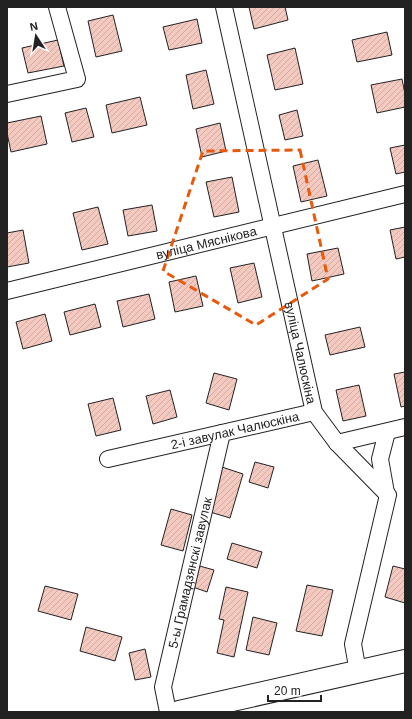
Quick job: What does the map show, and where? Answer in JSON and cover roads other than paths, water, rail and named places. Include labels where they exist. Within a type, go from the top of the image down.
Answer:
[{"type":"main road","points":[[179,712],[204,709],[405,661]]},
{"type":"street","points":[[7,94],[77,79],[57,7]]},
{"type":"street","name":"вуліца Чалюскіна","points":[[224,7],[314,412],[337,443],[386,493]]},
{"type":"street","name":"вуліца Мяснікова","points":[[7,291],[405,194]]},
{"type":"street","name":"2-і завулак Чалюскіна","points":[[108,459],[314,412]]},
{"type":"street","points":[[337,443],[405,427]]},
{"type":"street","points":[[358,672],[353,644],[388,495],[386,493],[380,459],[387,432]]},
{"type":"street","name":"5-ы Грамадзянскі завулак","points":[[168,712],[163,687],[222,433]]}]
